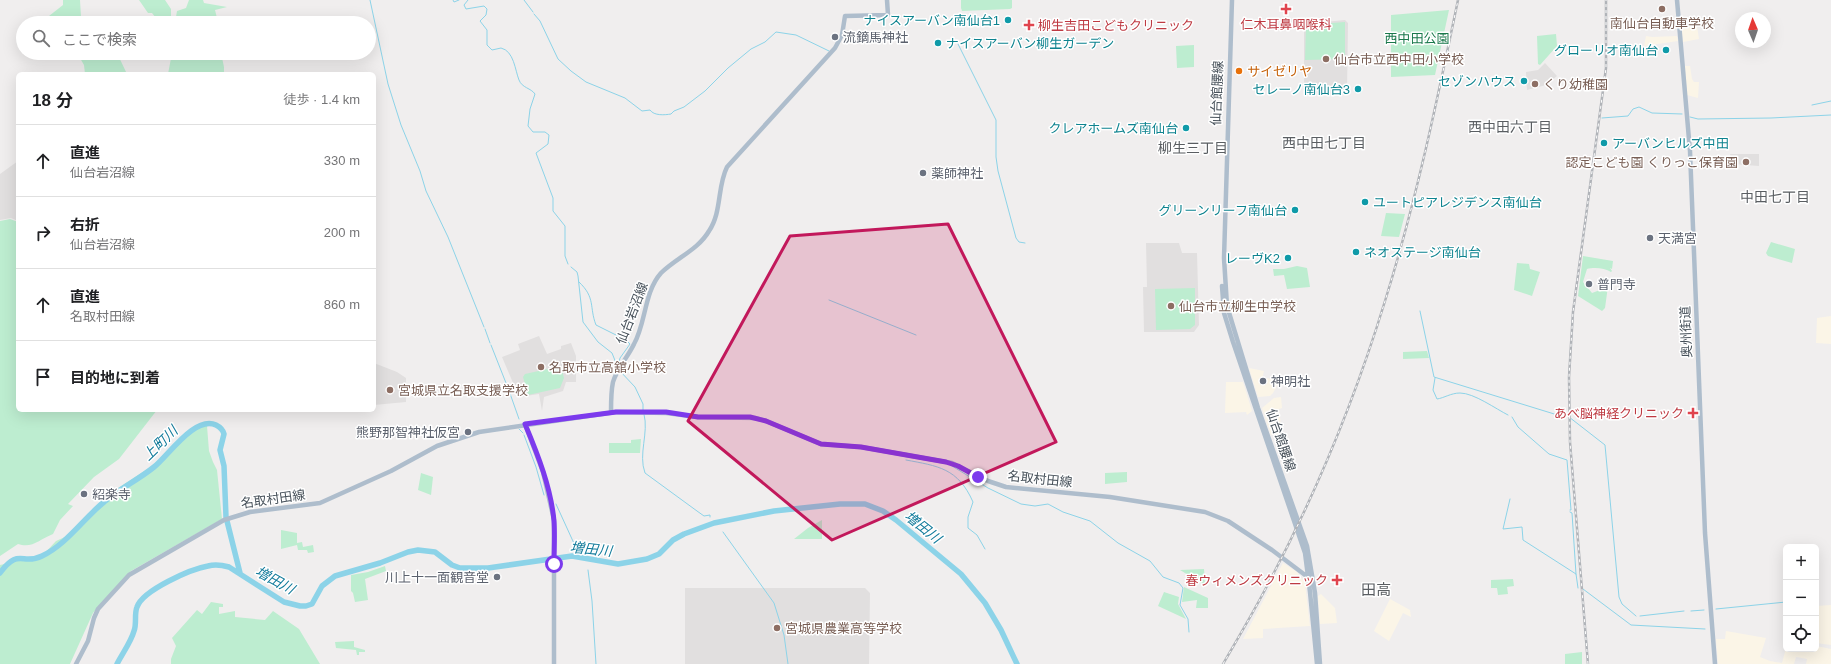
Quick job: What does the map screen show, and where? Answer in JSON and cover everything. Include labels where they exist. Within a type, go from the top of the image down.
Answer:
[{"type":"main road","name":"仙台岩沼線","points":[[611,412],[612,388],[619,368],[635,344],[649,298],[657,280],[668,267],[696,245],[711,228],[717,212],[724,174],[732,160],[835,48],[842,35],[845,16],[888,15],[887,0]]},
{"type":"main road","name":"仙台館腰線","points":[[1232,0],[1224,258],[1225,297],[1229,316],[1258,408],[1307,546],[1311,580]]},
{"type":"main road","name":"奥州街道","points":[[1677,0],[1688,133],[1705,533],[1715,664]]},
{"type":"main road","name":"仙台館腰線","points":[[1224,258],[1222,263],[1222,293],[1225,314],[1263,434],[1301,540],[1311,580]]},
{"type":"main road","points":[[554,664],[554,520],[543,472],[525,424],[611,412]]},
{"type":"main road","name":"名取村田線","points":[[611,412],[672,413],[698,417],[761,419],[821,444],[861,447],[952,463],[988,481],[1006,487],[1110,497],[1205,512],[1228,521],[1298,569],[1311,580]]},
{"type":"main road","name":"名取村田線","points":[[76,664],[88,641],[98,609],[129,575],[227,518],[250,512],[320,504],[391,471],[423,453],[443,444],[479,432],[525,424]]},
{"type":"main road","points":[[1298,569],[1308,566]]},
{"type":"main road","points":[[1311,580],[1316,664]]},
{"type":"main road","points":[[1311,580],[1320,664]]},
{"type":"highlighted area","points":[[948,224],[1056,442],[832,540],[688,421],[790,236]]},
{"type":"shaded area","name":"仙台市立西中田小学校","points":[[1345,20],[1348,23],[1347,92],[1344,94],[1306,95],[1304,92],[1304,24]]},
{"type":"shaded area","points":[[1690,24],[1692,27],[1697,26],[1699,39],[1683,42],[1681,25]]},
{"type":"shaded area","points":[[1646,36],[1677,36],[1678,41],[1644,46]]},
{"type":"shaded area","points":[[1545,63],[1557,76],[1546,85],[1527,90],[1526,72],[1538,70]]},
{"type":"shaded area","points":[[1685,66],[1690,66],[1692,79],[1694,82],[1699,82],[1698,98],[1687,95]]},
{"type":"shaded area","name":"認定こども園 くりっこ保育園","points":[[1730,154],[1759,154],[1759,166],[1733,164]]},
{"type":"shaded area","points":[[16,162],[16,220],[11,218],[0,220],[0,174]]},
{"type":"shaded area","name":"仙台市立柳生中学校","points":[[1146,243],[1179,243],[1182,253],[1197,253],[1199,325],[1194,332],[1144,332],[1143,287],[1147,287]]},
{"type":"shaded area","points":[[1831,316],[1831,344],[1816,343],[1817,318]]},
{"type":"shaded area","name":"名取市立高舘小学校","points":[[539,336],[547,354],[561,349],[561,346],[571,343],[576,356],[576,382],[566,382],[563,391],[544,397],[542,411],[539,394],[519,397],[502,357],[520,350],[518,344]]},
{"type":"shaded area","name":"宮城県立名取支援学校","points":[[376,364],[397,372],[406,378],[406,402],[376,405]]},
{"type":"shaded area","points":[[1249,368],[1264,371],[1261,384],[1265,385],[1266,378],[1277,380],[1277,386],[1270,396],[1258,397]]},
{"type":"shaded area","points":[[1226,382],[1243,382],[1252,411],[1247,415],[1246,412],[1225,413]]},
{"type":"shaded area","points":[[1281,397],[1282,408],[1279,409],[1282,434],[1271,435],[1262,408],[1274,398]]},
{"type":"shaded area","points":[[1283,563],[1297,572],[1305,583],[1310,626],[1263,629],[1263,638],[1243,639]]},
{"type":"shaded area","name":"宮城県農業高等学校","points":[[685,588],[865,588],[870,593],[869,664],[685,664]]},
{"type":"shaded area","points":[[1321,594],[1335,608],[1337,623],[1320,624],[1318,596]]},
{"type":"shaded area","points":[[1390,599],[1410,610],[1411,617],[1403,613],[1389,641],[1374,631]]},
{"type":"shaded area","points":[[1831,605],[1831,645],[1819,643],[1819,606]]},
{"type":"shaded area","points":[[1726,631],[1766,638],[1760,657],[1770,661],[1782,663],[1785,652],[1819,652],[1819,647],[1831,649],[1831,664],[1806,664],[1807,659],[1796,657],[1794,664],[1718,664],[1716,639],[1725,639]]},
{"type":"green space","points":[[63,0],[80,0],[81,16],[49,16],[63,5]]},
{"type":"green space","points":[[139,0],[165,0],[171,9],[171,16],[154,16],[152,13],[148,13]]},
{"type":"green space","points":[[189,0],[203,0],[204,3],[227,7],[215,10],[216,16],[176,16],[177,11],[186,8]]},
{"type":"green space","points":[[961,0],[1012,0],[1012,8],[962,11]]},
{"type":"green space","name":"西中田公園","points":[[1449,10],[1435,75],[1391,77],[1391,15]]},
{"type":"green space","points":[[1345,22],[1345,59],[1305,60],[1306,25]]},
{"type":"green space","points":[[1556,34],[1557,46],[1540,65],[1538,64],[1537,36]]},
{"type":"green space","points":[[1194,45],[1194,67],[1177,68],[1176,46]]},
{"type":"green space","points":[[81,60],[120,60],[126,72],[85,72],[84,65]]},
{"type":"green space","points":[[171,60],[222,60],[224,67],[224,72],[168,72]]},
{"type":"green space","points":[[1386,213],[1405,214],[1399,237],[1381,236]]},
{"type":"green space","points":[[10,219],[16,221],[16,412],[155,412],[119,459],[94,477],[68,504],[73,506],[60,520],[53,534],[36,543],[28,545],[18,544],[0,556],[0,221]]},
{"type":"green space","points":[[1771,242],[1795,249],[1792,263],[1768,256],[1766,253]]},
{"type":"green space","points":[[1583,256],[1613,261],[1612,269],[1610,268],[1612,271],[1611,272],[1599,268],[1587,269],[1583,282],[1592,293],[1600,290],[1602,278],[1609,279],[1605,308],[1602,311],[1578,296]]},
{"type":"green space","points":[[1517,263],[1529,264],[1530,269],[1540,272],[1532,296],[1514,290]]},
{"type":"green space","points":[[1297,266],[1307,268],[1310,287],[1287,289],[1284,275],[1274,276],[1273,269],[1284,269]]},
{"type":"green space","points":[[1195,288],[1195,325],[1190,329],[1156,330],[1155,289]]},
{"type":"green space","points":[[1427,351],[1429,358],[1403,359],[1403,352]]},
{"type":"green space","points":[[561,366],[564,378],[560,388],[528,395],[523,377],[525,374]]},
{"type":"green space","points":[[207,426],[209,451],[217,470],[222,519],[131,571],[93,613],[70,664],[0,664],[0,565],[43,555],[56,541],[67,536],[106,496],[152,466],[196,429]]},
{"type":"green space","points":[[641,439],[640,453],[609,453],[609,443],[631,443],[631,440]]},
{"type":"green space","points":[[1127,472],[1127,482],[1105,484],[1105,473]]},
{"type":"green space","points":[[421,473],[433,477],[431,495],[418,490]]},
{"type":"green space","points":[[822,520],[822,539],[794,539],[808,528]]},
{"type":"green space","points":[[281,530],[297,533],[297,543],[302,542],[303,547],[313,545],[314,552],[308,553],[307,550],[298,550],[297,545],[281,549]]},
{"type":"green space","points":[[385,566],[386,571],[365,579],[368,600],[355,602],[351,591],[351,575],[368,572]]},
{"type":"green space","points":[[1204,569],[1205,585],[1180,570]]},
{"type":"green space","points":[[1513,579],[1514,586],[1507,587],[1508,594],[1498,595],[1497,588],[1491,588],[1491,580]]},
{"type":"green space","points":[[1184,587],[1208,598],[1208,608],[1196,608],[1197,600],[1182,602]]},
{"type":"green space","points":[[1164,592],[1179,597],[1178,604],[1186,619],[1158,606]]},
{"type":"green space","points":[[211,602],[223,604],[223,607],[219,607],[219,614],[235,611],[235,617],[265,620],[273,611],[299,629],[320,664],[171,664],[171,659],[176,646],[172,638],[197,610],[202,614]]},
{"type":"green space","points":[[354,641],[354,647],[365,650],[365,652],[359,652],[359,655],[357,655],[356,650],[336,648],[335,642]]},
{"type":"green space","points":[[1582,652],[1582,664],[1565,664],[1565,654]]},
{"type":"waterway","points":[[370,0],[373,16]]},
{"type":"waterway","points":[[453,0],[454,2],[459,0]]},
{"type":"waterway","points":[[468,0],[464,5],[466,9],[484,6],[487,9],[486,15],[480,21],[487,30],[487,45],[492,50],[501,48],[509,53],[520,83],[535,94],[530,109],[528,126],[533,132],[545,132],[549,135],[548,144],[536,153],[553,198],[553,211],[565,226],[565,256],[568,264]]},
{"type":"waterway","points":[[524,0],[533,12]]},
{"type":"waterway","points":[[534,14],[540,21],[558,59],[571,71],[586,82],[625,98],[642,111],[650,110],[660,115],[671,114],[674,111],[684,107],[705,91],[728,68],[751,49],[765,42],[776,32],[796,35],[829,51]]},
{"type":"waterway","points":[[376,28],[388,84],[401,125],[420,171],[426,191],[448,237],[484,327]]},
{"type":"waterway","points":[[958,44],[996,120],[996,157],[998,171],[1016,238],[1019,242],[1025,243]]},
{"type":"waterway","points":[[1812,105],[1831,101]]},
{"type":"waterway","points":[[1602,118],[1628,116],[1633,109],[1639,107],[1652,113],[1682,114]]},
{"type":"waterway","points":[[1690,117],[1698,119],[1771,118],[1831,115]]},
{"type":"waterway","points":[[571,267],[577,272],[578,276],[583,322],[598,342],[612,353],[618,368]]},
{"type":"waterway","points":[[579,282],[590,298],[596,325],[626,340],[630,344],[620,358],[618,366]]},
{"type":"waterway","points":[[829,300],[916,335]]},
{"type":"waterway","points":[[1420,311],[1434,377],[1564,417]]},
{"type":"waterway","points":[[485,329],[490,343]]},
{"type":"waterway","points":[[491,345],[506,383]]},
{"type":"waterway","points":[[619,370],[635,387],[643,404],[643,411]]},
{"type":"waterway","points":[[1435,378],[1433,390],[1437,399],[1457,393],[1466,394],[1478,398],[1508,415]]},
{"type":"waterway","points":[[507,385],[519,419]]},
{"type":"waterway","points":[[644,414],[645,429],[643,466],[645,473],[704,516],[710,515],[710,517]]},
{"type":"waterway","points":[[1512,417],[1518,427],[1549,454],[1567,460],[1570,510]]},
{"type":"waterway","points":[[1569,417],[1605,445],[1619,597],[1622,604],[1636,616]]},
{"type":"waterway","name":"上町川","points":[[0,573],[6,565],[16,559],[35,559],[51,551],[67,538],[104,502],[160,462],[182,438],[199,426],[208,423],[216,425],[224,434],[220,450],[224,466],[226,517],[240,573]]},
{"type":"waterway","points":[[519,429],[523,433]]},
{"type":"waterway","points":[[524,435],[536,467],[544,495]]},
{"type":"waterway","points":[[906,460],[928,464],[946,470],[961,482],[973,502],[968,517],[968,528],[977,535],[985,549]]},
{"type":"waterway","points":[[952,466],[988,488],[1021,504],[1035,506],[1048,504],[1063,512],[1090,521],[1118,543],[1150,561],[1163,577],[1179,583],[1183,588],[1180,605],[1188,619],[1189,632]]},
{"type":"waterway","points":[[1510,499],[1503,529],[1522,527],[1523,540],[1576,574],[1578,588]]},
{"type":"waterway","points":[[556,504],[577,550]]},
{"type":"waterway","name":"増田川","points":[[117,664],[133,635],[136,610],[141,600],[168,581],[191,571],[211,565],[229,567],[284,602],[306,606],[312,604],[322,586],[335,576],[418,550],[435,552],[452,565],[460,568],[488,568],[572,556],[618,564],[647,559],[659,554],[673,540],[684,534],[714,523],[774,511],[840,504],[865,504],[883,511],[961,574],[985,603],[1001,630],[1017,664]]},
{"type":"waterway","points":[[1570,512],[1572,513],[1576,574]]},
{"type":"waterway","points":[[723,532],[774,603],[784,635],[788,664]]},
{"type":"waterway","points":[[588,570],[592,601],[596,664]]},
{"type":"waterway","points":[[1583,589],[1631,625],[1705,629]]},
{"type":"waterway","points":[[1716,609],[1783,602]]},
{"type":"waterway","points":[[1691,611],[1704,610]]},
{"type":"waterway","points":[[1640,616],[1684,611]]},
{"type":"railway","points":[[1223,664],[1285,552],[1318,482],[1361,374],[1385,301],[1407,226],[1434,114],[1458,0]]},
{"type":"railway","points":[[1588,664],[1570,442],[1569,377],[1573,312],[1606,68],[1606,0]]},
{"type":"place","name":"仁木耳鼻咽喉科","points":[[1286,9]]},
{"type":"place","name":"南仙台自動車学校","points":[[1662,9]]},
{"type":"place","name":"ナイスアーバン南仙台1","points":[[1008,20]]},
{"type":"place","name":"柳生吉田こどもクリニック","points":[[1029,25]]},
{"type":"place","name":"流鏑馬神社","points":[[835,37]]},
{"type":"place","name":"ナイスアーバン柳生ガーデン","points":[[938,43]]},
{"type":"place","name":"グローリオ南仙台","points":[[1666,50]]},
{"type":"place","name":"仙台市立西中田小学校","points":[[1326,59]]},
{"type":"place","name":"サイゼリヤ","points":[[1239,71]]},
{"type":"place","name":"セゾンハウス","points":[[1524,81]]},
{"type":"place","name":"くり幼稚園","points":[[1535,84]]},
{"type":"place","name":"セレーノ南仙台3","points":[[1358,89]]},
{"type":"place","name":"クレアホームズ南仙台","points":[[1186,128]]},
{"type":"place","name":"アーバンヒルズ中田","points":[[1604,143]]},
{"type":"place","name":"認定こども園 くりっこ保育園","points":[[1746,162]]},
{"type":"place","name":"薬師神社","points":[[923,173]]},
{"type":"place","name":"ユートピアレジデンス南仙台","points":[[1365,202]]},
{"type":"place","name":"グリーンリーフ南仙台","points":[[1295,210]]},
{"type":"place","name":"天満宮","points":[[1650,238]]},
{"type":"place","name":"ネオステージ南仙台","points":[[1356,252]]},
{"type":"place","name":"レーヴK2","points":[[1288,258]]},
{"type":"place","name":"普門寺","points":[[1589,284]]},
{"type":"place","name":"仙台市立柳生中学校","points":[[1171,306]]},
{"type":"place","name":"名取市立高舘小学校","points":[[541,367]]},
{"type":"place","name":"神明社","points":[[1263,381]]},
{"type":"place","name":"宮城県立名取支援学校","points":[[390,390]]},
{"type":"place","name":"あべ脳神経クリニック","points":[[1693,413]]},
{"type":"place","name":"熊野那智神社仮宮","points":[[468,432]]},
{"type":"place","name":"紹楽寺","points":[[84,494]]},
{"type":"place","name":"川上十一面観音堂","points":[[497,577]]},
{"type":"place","name":"春ウィメンズクリニック","points":[[1337,580]]},
{"type":"place","name":"宮城県農業高等学校","points":[[777,628]]},
{"type":"district","name":"西中田六丁目","points":[[1510,127]]},
{"type":"district","name":"西中田七丁目","points":[[1324,143]]},
{"type":"district","name":"柳生三丁目","points":[[1193,148]]},
{"type":"district","name":"中田七丁目","points":[[1775,197]]},
{"type":"district","name":"田高","points":[[1376,589]]},
{"type":"route","points":[[554,564],[554,520],[551,502],[543,472],[525,424],[616,412],[666,412],[698,417],[750,417],[761,419],[821,444],[861,447],[952,463],[978,477]]}]
